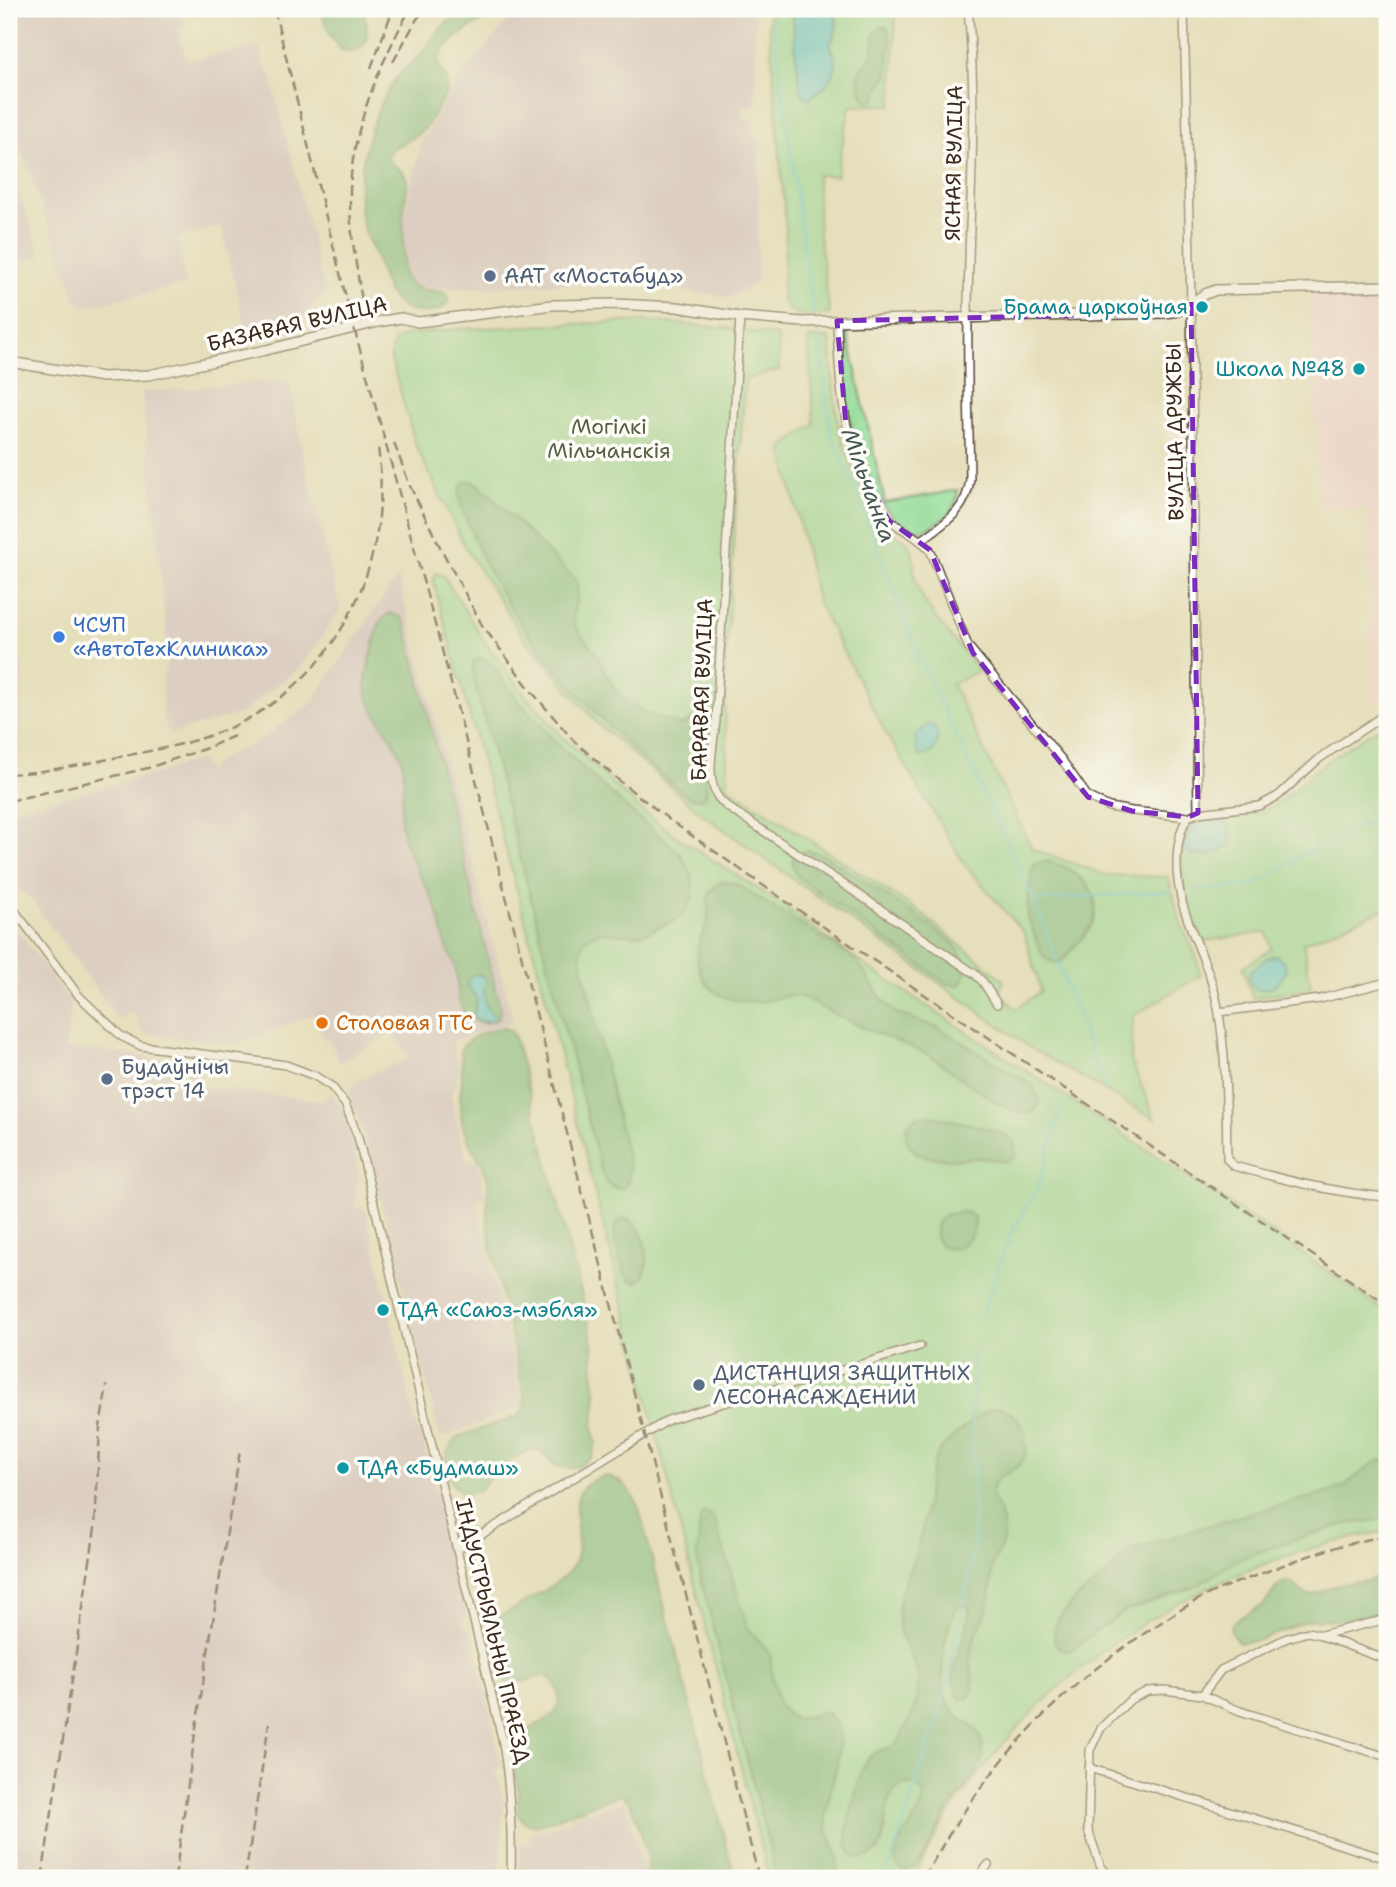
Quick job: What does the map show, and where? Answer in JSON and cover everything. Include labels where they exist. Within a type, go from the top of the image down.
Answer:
[{"type":"street","name":"ЯСНАЯ ВУЛІЦА","points":[[920,541],[951,518],[965,501],[969,491],[968,318],[973,66],[968,9]]},
{"type":"street","name":"ВУЛІЦА ДРУЖБЫ","points":[[1184,9],[1198,813]]},
{"type":"street","name":"БАЗАВАЯ ВУЛІЦА","points":[[9,362],[103,377],[149,375],[401,318],[418,323],[552,305],[677,307],[740,317],[803,321],[968,318],[1165,313],[1178,311],[1205,294],[1224,290],[1387,286]]},
{"type":"street","name":"БАРАВАЯ ВУЛІЦА","points":[[740,317],[713,786],[717,795],[732,810],[975,974],[997,1004]]},
{"type":"street","points":[[834,321],[846,425],[852,449],[881,511],[889,521],[930,550],[968,646],[1062,760],[1088,797],[1109,807],[1188,817],[1198,813],[1249,809],[1268,802],[1331,750],[1387,713]]},
{"type":"street","points":[[1188,817],[1183,824],[1179,841],[1177,884],[1186,919],[1211,979],[1219,1012],[1226,1084],[1227,1159],[1234,1166],[1300,1185],[1356,1195],[1387,1197]]},
{"type":"street","name":"ІНДУСТРЫЯЛЬНЫ ПРАЕЗД","points":[[9,904],[79,996],[121,1036],[141,1046],[286,1065],[315,1076],[332,1087],[345,1104],[361,1150],[506,1760],[512,1829],[511,1878]]},
{"type":"street","points":[[1219,1012],[1320,999],[1387,982]]},
{"type":"street","points":[[458,1549],[668,1420],[920,1346]]},
{"type":"street","points":[[1321,1635],[1387,1619]]},
{"type":"street","points":[[1202,1695],[1221,1670],[1287,1638],[1308,1632],[1387,1660]]},
{"type":"street","points":[[1110,1878],[1100,1865],[1088,1830],[1090,1750],[1101,1728],[1131,1699],[1147,1690],[1202,1695],[1240,1711],[1387,1757]]},
{"type":"street","points":[[1089,1768],[1387,1859]]},
{"type":"street","points":[[978,1878],[988,1865]]},
{"type":"highlighted area","points":[[1191,302],[1198,813],[1188,817],[1132,811],[1088,797],[973,653],[930,550],[889,521],[863,474],[846,425],[837,321],[1165,313]]},
{"type":"shaded area","points":[[9,9],[180,9],[184,25],[178,29],[187,60],[260,47],[266,72],[270,73],[325,292],[288,336],[248,339],[221,226],[177,239],[186,284],[85,307],[76,300],[9,117]]},
{"type":"shaded area","points":[[523,9],[755,9],[756,106],[743,107],[743,118],[754,119],[753,137],[759,137],[757,282],[730,297],[622,282],[434,289],[406,280],[403,218],[422,138],[451,89],[512,16]]},
{"type":"shaded area","points":[[9,165],[42,256],[9,264]]},
{"type":"shaded area","points":[[1309,292],[1387,299],[1387,695],[1371,708],[1368,510],[1319,506]]},
{"type":"shaded area","points":[[289,380],[305,463],[340,610],[300,668],[242,713],[169,734],[162,715],[162,678],[169,658],[142,392]]},
{"type":"shaded area","points":[[398,576],[513,1021],[452,1041],[459,1072],[451,1095],[467,1161],[477,1159],[486,1197],[476,1199],[523,1406],[440,1437],[365,1137],[348,1093],[362,1078],[408,1059],[393,1031],[340,1063],[329,1039],[325,1040],[314,1014],[235,1044],[144,1034],[132,1011],[119,1020],[27,894],[9,887],[9,787],[16,809],[154,774],[201,759],[207,772],[219,760],[258,741],[309,706]]},
{"type":"shaded area","points":[[9,663],[22,663],[19,770],[9,770]]},
{"type":"shaded area","points":[[9,925],[21,934],[71,1003],[66,1049],[102,1051],[203,1065],[200,1086],[323,1101],[330,1093],[347,1116],[359,1176],[354,1207],[366,1210],[417,1429],[421,1432],[467,1612],[462,1622],[465,1627],[471,1629],[501,1765],[497,1771],[504,1797],[500,1878],[9,1878]]},
{"type":"shaded area","points":[[625,1800],[646,1878],[519,1878],[520,1844],[530,1843],[528,1832],[572,1822],[571,1817]]},
{"type":"green space","points":[[321,9],[364,9],[367,34],[362,46],[349,52],[337,45],[328,31]]},
{"type":"green space","points":[[467,9],[500,9],[455,38],[441,53],[438,61],[448,81],[447,92],[426,127],[388,154],[389,162],[402,171],[408,180],[403,215],[404,273],[415,286],[445,292],[450,299],[445,306],[437,310],[418,312],[401,306],[390,295],[366,235],[360,200],[363,164],[378,110],[395,80],[424,51],[440,28]]},
{"type":"green space","points":[[768,9],[896,9],[892,105],[850,106],[836,176],[817,175],[819,236],[830,314],[796,313],[790,311],[782,300],[786,231]]},
{"type":"green space","points":[[882,26],[888,28],[891,42],[888,74],[875,100],[869,103],[862,93],[859,75],[873,53],[874,36]]},
{"type":"green space","name":"Могілкі Мільчанскія","points":[[645,321],[727,328],[778,336],[779,370],[745,379],[724,682],[728,787],[913,907],[1004,980],[999,993],[1016,1009],[1041,991],[1024,933],[965,865],[887,735],[817,601],[782,448],[814,424],[808,338],[830,338],[837,415],[850,461],[878,516],[891,531],[909,543],[913,554],[915,580],[924,600],[936,619],[979,671],[952,684],[1032,849],[1106,875],[1168,877],[1181,924],[1195,953],[1201,975],[1133,1016],[1131,1060],[1155,1119],[1032,1049],[702,814],[598,724],[522,635],[465,547],[416,446],[391,359],[395,340],[406,335],[458,329]]},
{"type":"green space","points":[[846,327],[885,503],[958,490],[952,510],[936,524],[918,529],[902,524],[888,511],[876,492],[858,448],[849,413],[842,331]]},
{"type":"green space","points":[[465,481],[482,487],[575,579],[578,591],[575,625],[595,652],[619,694],[644,712],[682,725],[691,720],[698,710],[705,708],[710,719],[704,757],[706,796],[702,799],[690,798],[645,761],[583,699],[526,631],[481,555],[461,503],[459,493]]},
{"type":"green space","points":[[436,573],[444,576],[486,644],[528,698],[561,735],[639,808],[677,837],[778,902],[869,968],[1259,1223],[1387,1313],[1387,1531],[1331,1543],[1276,1560],[1223,1581],[1173,1606],[1125,1636],[1080,1669],[1037,1708],[998,1750],[952,1809],[913,1878],[769,1878],[543,987],[433,580]]},
{"type":"green space","points":[[391,613],[402,618],[406,626],[500,1007],[499,1018],[490,1022],[473,1020],[462,1008],[456,969],[437,911],[404,840],[401,821],[404,778],[402,761],[368,695],[367,674],[377,630],[383,618]]},
{"type":"green space","points":[[479,658],[492,665],[520,703],[558,745],[679,852],[690,871],[692,898],[684,915],[679,919],[643,934],[601,932],[592,935],[581,949],[581,960],[629,1166],[629,1178],[622,1189],[608,1184],[601,1170],[473,675],[473,662]]},
{"type":"green space","points":[[1387,723],[1387,908],[1303,943],[1311,988],[1252,998],[1243,967],[1271,949],[1267,932],[1205,941],[1189,913],[1184,891],[1181,862],[1185,835],[1190,825],[1201,818],[1237,816],[1271,807],[1333,757]]},
{"type":"green space","points":[[807,850],[824,855],[952,942],[965,964],[966,972],[962,983],[947,984],[801,879],[795,873],[792,861],[795,856]]},
{"type":"green space","points":[[1047,861],[1078,876],[1092,892],[1095,902],[1092,924],[1066,957],[1055,964],[1045,958],[1040,950],[1028,918],[1027,907],[1032,869],[1035,864]]},
{"type":"green space","points":[[722,882],[736,884],[850,955],[878,994],[898,1014],[939,1028],[1032,1085],[1040,1100],[1034,1111],[1023,1113],[1007,1108],[932,1057],[864,1028],[804,998],[788,996],[746,1002],[714,991],[702,975],[698,963],[698,949],[707,923],[709,894]]},
{"type":"green space","points":[[498,1028],[511,1030],[515,1038],[589,1323],[597,1396],[593,1427],[596,1445],[592,1457],[571,1468],[555,1465],[538,1450],[523,1453],[496,1470],[480,1490],[467,1494],[452,1484],[448,1476],[446,1460],[452,1443],[458,1437],[518,1416],[525,1402],[491,1248],[487,1216],[488,1180],[462,1124],[460,1099],[461,1049],[473,1038]]},
{"type":"green space","points":[[919,1116],[996,1131],[1012,1140],[1016,1150],[1015,1157],[1007,1162],[983,1158],[947,1159],[924,1156],[914,1151],[908,1143],[906,1132],[910,1122]]},
{"type":"green space","points":[[962,1212],[975,1218],[973,1230],[961,1246],[945,1247],[939,1243],[936,1234],[938,1221],[947,1214]]},
{"type":"green space","points":[[625,1218],[638,1228],[646,1248],[646,1269],[636,1282],[626,1276],[615,1240],[615,1226]]},
{"type":"green space","points":[[997,1407],[1010,1412],[1019,1421],[1026,1446],[1021,1463],[999,1478],[992,1489],[993,1499],[1003,1521],[1004,1539],[993,1564],[988,1607],[972,1645],[970,1657],[973,1687],[969,1698],[961,1699],[955,1690],[953,1679],[969,1618],[969,1607],[966,1605],[957,1607],[952,1617],[943,1659],[947,1701],[953,1711],[979,1734],[983,1747],[982,1758],[922,1858],[914,1867],[903,1871],[896,1865],[895,1856],[897,1847],[923,1803],[924,1794],[917,1786],[907,1784],[893,1792],[889,1800],[881,1845],[871,1855],[862,1858],[853,1855],[848,1846],[847,1829],[858,1781],[868,1758],[873,1753],[891,1747],[898,1740],[916,1701],[917,1671],[903,1641],[898,1609],[920,1539],[934,1461],[951,1438],[980,1415]]},
{"type":"green space","points":[[1387,1458],[1387,1519],[1346,1524],[1250,1555],[1235,1561],[1197,1586],[1126,1611],[1069,1651],[1058,1648],[1055,1644],[1055,1625],[1061,1615],[1133,1549],[1330,1492],[1343,1487],[1372,1464]]},
{"type":"green space","points":[[607,1476],[627,1487],[639,1508],[735,1878],[647,1878],[647,1856],[641,1834],[632,1808],[622,1796],[536,1826],[523,1821],[519,1814],[519,1793],[512,1746],[521,1734],[551,1716],[559,1702],[558,1691],[553,1681],[545,1675],[514,1684],[498,1679],[488,1658],[488,1633],[497,1618],[553,1585],[572,1567],[577,1555],[576,1515],[581,1491],[590,1482]]},
{"type":"green space","points":[[705,1513],[713,1517],[716,1524],[748,1628],[770,1653],[773,1682],[780,1707],[792,1718],[799,1719],[824,1712],[834,1720],[839,1732],[837,1762],[826,1821],[838,1861],[834,1878],[777,1878],[699,1571],[697,1558],[700,1520]]},
{"type":"green space","points":[[1387,1574],[1387,1611],[1344,1620],[1311,1620],[1256,1641],[1239,1642],[1232,1635],[1230,1629],[1233,1624],[1264,1604],[1283,1583],[1290,1583],[1310,1595]]},
{"type":"water","points":[[831,10],[837,22],[830,44],[835,62],[833,75],[810,98],[801,93],[796,57],[793,18],[796,11]]},
{"type":"water","points":[[928,724],[933,725],[936,730],[937,745],[931,753],[920,756],[917,753],[915,736]]},
{"type":"water","points":[[1208,820],[1226,823],[1230,841],[1222,851],[1207,855],[1190,855],[1185,847],[1188,832],[1194,825]]},
{"type":"water","points":[[1275,955],[1285,966],[1282,978],[1270,987],[1254,989],[1249,978],[1250,971]]},
{"type":"water","points":[[478,974],[487,980],[485,1000],[495,1017],[494,1021],[475,1018],[477,999],[467,985],[470,977]]},
{"type":"waterway","name":"Мільчанка","points":[[773,9],[831,434],[857,493],[920,660],[1034,900],[1105,1088]]},
{"type":"waterway","points":[[1194,890],[1257,883],[1290,862],[1387,811]]},
{"type":"waterway","points":[[1034,900],[1171,891]]},
{"type":"waterway","points":[[981,1317],[1010,1235],[1039,1185],[1062,1105]]},
{"type":"waterway","points":[[886,1878],[947,1688],[974,1547],[972,1353]]},
{"type":"railway","points":[[274,9],[350,313],[451,683],[759,1878]]},
{"type":"railway","points":[[371,68],[393,9]]},
{"type":"railway","points":[[364,314],[351,222],[352,167],[362,120],[378,74],[410,9]]},
{"type":"railway","points":[[393,62],[425,9]]},
{"type":"railway","points":[[394,443],[410,486],[482,625],[532,692],[574,741],[622,783],[671,821],[794,907],[1387,1305]]},
{"type":"railway","points":[[9,774],[84,764],[200,739],[240,723],[276,701],[307,674],[333,642],[353,607],[368,569],[377,530],[381,489],[378,447]]},
{"type":"railway","points":[[9,801],[148,768],[234,736]]},
{"type":"railway","points":[[42,1878],[95,1528],[100,1427],[107,1385]]},
{"type":"railway","points":[[175,1878],[240,1450]]},
{"type":"railway","points":[[924,1878],[969,1804],[1021,1739],[1050,1709],[1115,1654],[1174,1614],[1215,1591],[1325,1551],[1387,1536]]},
{"type":"railway","points":[[245,1878],[269,1723]]},
{"type":"place","name":"ААТ «Мостабуд»","points":[[490,276]]},
{"type":"place","name":"Брама царкоўная","points":[[1202,307]]},
{"type":"place","name":"Школа №48","points":[[1359,369]]},
{"type":"place","name":"ЧСУП «АвтоТехКлиника»","points":[[59,637]]},
{"type":"place","name":"Столовая ГТС","points":[[322,1023]]},
{"type":"place","name":"Будаўнічы трэст 14","points":[[107,1079]]},
{"type":"place","name":"ТДА «Саюз-мэбля»","points":[[383,1310]]},
{"type":"place","name":"ДИСТАНЦИЯ ЗАЩИТНЫХ ЛЕСОНАСАЖДЕНИЙ","points":[[699,1385]]},
{"type":"place","name":"ТДА «Будмаш»","points":[[343,1468]]}]
